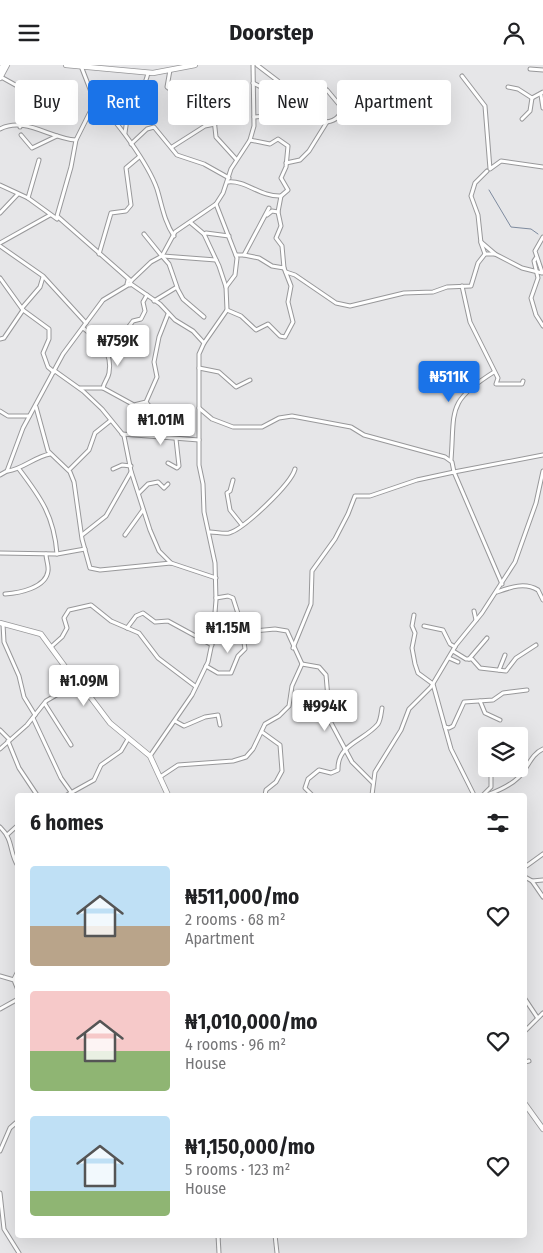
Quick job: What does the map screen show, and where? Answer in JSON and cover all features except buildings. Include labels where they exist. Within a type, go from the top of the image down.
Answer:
[{"type":"main road","points":[[0,77],[7,65]]},
{"type":"main road","points":[[66,65],[148,73],[194,65]]},
{"type":"main road","points":[[0,71],[1,66]]},
{"type":"main road","points":[[2,623],[41,635],[52,646],[77,683],[106,719],[150,756],[167,793]]},
{"type":"main road","points":[[527,1107],[543,1129]]},
{"type":"street","points":[[162,256],[179,229],[191,223],[216,204],[229,180],[230,169],[250,140],[254,117],[253,65]]},
{"type":"street","points":[[257,65],[277,80]]},
{"type":"street","points":[[82,67],[88,83]]},
{"type":"street","points":[[530,69],[543,69]]},
{"type":"street","points":[[168,80],[170,70]]},
{"type":"street","points":[[125,134],[130,97],[132,93],[146,85],[148,73]]},
{"type":"street","points":[[462,76],[485,106],[490,169],[501,161],[543,167]]},
{"type":"street","points":[[0,77],[15,85]]},
{"type":"street","points":[[253,83],[259,86]]},
{"type":"street","points":[[508,87],[518,89],[532,98]]},
{"type":"street","points":[[327,91],[337,102]]},
{"type":"street","points":[[532,98],[542,93],[543,107]]},
{"type":"street","points":[[522,119],[530,111],[532,98]]},
{"type":"street","points":[[59,219],[57,214],[71,167],[76,141],[88,116]]},
{"type":"street","points":[[254,117],[259,117]]},
{"type":"street","points":[[327,122],[337,117]]},
{"type":"street","points":[[119,125],[156,186],[167,223],[174,236]]},
{"type":"street","points":[[172,147],[205,126],[210,125]]},
{"type":"street","points":[[215,125],[216,137],[236,159]]},
{"type":"street","points":[[285,163],[300,159],[310,151],[325,125]]},
{"type":"street","points":[[0,129],[20,127],[41,129],[76,141]]},
{"type":"street","points":[[131,144],[142,133],[152,127],[180,157],[204,164],[229,180],[247,186],[262,194],[281,196]]},
{"type":"street","points":[[21,135],[32,148],[58,136]]},
{"type":"street","points":[[227,310],[240,316],[256,330],[268,325],[280,336],[285,337],[293,322],[288,303],[291,286],[285,270],[282,246],[276,238],[282,227],[278,212],[281,196],[288,190],[281,178],[288,148],[278,139],[270,144],[250,140]]},
{"type":"street","points":[[98,254],[111,213],[126,211],[131,205],[126,168],[138,157]]},
{"type":"street","points":[[28,198],[39,160]]},
{"type":"street","points":[[485,254],[481,241],[478,215],[471,196],[475,183],[487,171]]},
{"type":"street","points":[[0,185],[28,198],[74,230],[129,283],[193,331],[204,343]]},
{"type":"street","points":[[0,213],[18,194]]},
{"type":"street","points":[[216,204],[238,263],[235,275],[226,287]]},
{"type":"street","points":[[244,255],[269,208]]},
{"type":"street","points":[[265,216],[272,211],[278,212]]},
{"type":"street","points":[[50,215],[0,244],[44,276],[86,323]]},
{"type":"street","points":[[150,756],[175,721],[206,666],[212,645],[216,598],[216,578],[210,532],[204,512],[203,484],[199,465],[200,369],[201,346],[227,310],[226,287],[204,234],[191,223]]},
{"type":"street","points":[[144,234],[170,264],[177,287],[176,290],[183,299],[204,317]]},
{"type":"street","points":[[204,234],[229,236]]},
{"type":"street","points":[[542,274],[535,251],[543,237]]},
{"type":"street","points":[[481,241],[494,253],[522,268],[542,274]]},
{"type":"street","points":[[236,255],[256,257],[295,275],[336,303],[350,306],[404,293],[471,286],[478,263],[485,254],[494,253]]},
{"type":"street","points":[[7,471],[29,416],[36,407],[64,354],[103,300],[129,283],[151,262],[162,256],[173,255],[190,259],[216,260]]},
{"type":"street","points":[[536,258],[534,261],[538,282],[531,298],[536,315],[543,326]]},
{"type":"street","points":[[0,339],[4,337],[22,309],[40,287],[44,276]]},
{"type":"street","points":[[0,278],[22,309],[49,329],[49,339],[43,353],[48,367],[79,388],[102,409],[122,434],[131,471],[144,509],[160,551],[171,563]]},
{"type":"street","points":[[154,301],[177,287]]},
{"type":"street","points":[[462,287],[470,322],[498,378],[496,384],[522,384],[523,381]]},
{"type":"street","points":[[98,342],[104,337],[124,333],[133,321],[142,319],[145,311],[143,302],[147,295]]},
{"type":"street","points":[[146,402],[158,377],[154,362],[159,337],[168,314]]},
{"type":"street","points":[[83,327],[106,349],[110,358],[109,373],[103,388]]},
{"type":"street","points":[[200,369],[219,372],[236,387],[250,380]]},
{"type":"street","points":[[494,372],[466,391],[454,413],[451,426],[451,460],[454,472],[502,584]]},
{"type":"street","points":[[79,388],[103,388],[134,405],[146,402]]},
{"type":"street","points":[[146,402],[155,413],[164,437]]},
{"type":"street","points":[[36,407],[50,454],[68,471],[74,482],[84,549],[89,565],[93,569],[171,563],[216,578]]},
{"type":"street","points":[[199,408],[217,421],[236,428],[262,427],[280,418],[292,416],[351,427],[363,434],[443,456],[451,460]]},
{"type":"street","points":[[0,411],[8,416],[29,416]]},
{"type":"street","points":[[68,471],[89,450],[95,433],[110,421]]},
{"type":"street","points":[[122,434],[199,440]]},
{"type":"street","points":[[168,463],[177,468],[179,466],[176,439]]},
{"type":"street","points":[[0,475],[7,471],[19,469],[33,459],[50,454]]},
{"type":"street","points":[[293,648],[311,604],[312,571],[335,539],[348,514],[354,496],[370,496],[417,480],[543,455]]},
{"type":"street","points":[[113,469],[122,465],[131,466]]},
{"type":"street","points":[[19,469],[36,490],[50,517],[57,554]]},
{"type":"street","points":[[210,532],[230,533],[242,525],[285,487],[296,469]]},
{"type":"street","points":[[82,535],[106,516],[131,471]]},
{"type":"street","points":[[372,793],[375,772],[384,754],[398,735],[409,709],[433,684],[455,647],[502,584],[519,552],[536,503],[543,471]]},
{"type":"street","points":[[233,480],[230,491],[227,493],[228,505],[242,525]]},
{"type":"street","points":[[139,493],[148,484],[158,482],[164,488],[168,484]]},
{"type":"street","points":[[125,535],[144,509]]},
{"type":"street","points":[[0,554],[57,554],[84,549]]},
{"type":"street","points":[[5,594],[43,582],[48,572],[46,554]]},
{"type":"street","points":[[496,592],[520,586],[534,587],[542,592],[543,600]]},
{"type":"street","points":[[206,666],[218,673],[231,673],[238,655],[245,649],[243,632],[233,598],[228,596],[216,598]]},
{"type":"street","points":[[52,646],[62,637],[67,629],[64,618],[69,610],[91,605],[104,616],[139,633],[158,657],[195,686]]},
{"type":"street","points":[[474,611],[476,620]]},
{"type":"street","points":[[127,628],[136,617],[143,613],[156,622],[168,621],[212,645]]},
{"type":"street","points":[[414,615],[412,626],[415,633],[412,648],[415,664],[419,673],[433,684],[451,749],[473,793]]},
{"type":"street","points":[[2,623],[4,642],[19,676],[23,695],[61,778],[71,792],[94,780],[101,765],[118,754],[128,739]]},
{"type":"street","points":[[424,626],[443,631],[450,644],[455,647]]},
{"type":"street","points":[[243,632],[275,629],[287,631],[293,648],[302,664]]},
{"type":"street","points":[[468,661],[487,637]]},
{"type":"street","points":[[453,651],[480,668],[508,671],[516,658],[536,645]]},
{"type":"street","points":[[499,670],[505,655]]},
{"type":"street","points":[[449,658],[458,662]]},
{"type":"street","points":[[160,777],[178,765],[240,760],[253,749],[265,724],[279,716],[291,703],[292,686],[302,664]]},
{"type":"street","points":[[302,664],[319,667],[326,675],[328,717],[352,762],[374,783]]},
{"type":"street","points":[[82,687],[95,683],[108,670]]},
{"type":"street","points":[[0,749],[45,703],[77,683]]},
{"type":"street","points":[[445,727],[449,728],[452,726],[464,702],[494,700],[503,693],[527,690]]},
{"type":"street","points":[[480,701],[485,713],[500,719]]},
{"type":"street","points":[[45,703],[71,745]]},
{"type":"street","points":[[310,793],[305,788],[308,779],[319,770],[331,773],[338,771],[340,756],[344,749],[377,725],[382,708]]},
{"type":"street","points":[[175,721],[184,725],[205,717],[218,715],[220,725]]},
{"type":"street","points":[[0,730],[8,740],[19,768],[36,793]]},
{"type":"street","points":[[262,733],[280,745],[283,768],[280,778],[266,790],[265,793]]},
{"type":"street","points":[[492,793],[504,788],[517,778],[537,752],[543,749]]},
{"type":"street","points":[[484,793],[491,787],[491,777]]},
{"type":"street","points":[[0,827],[13,848],[15,860]]},
{"type":"street","points":[[4,834],[15,827]]},
{"type":"street","points":[[527,866],[543,854]]},
{"type":"street","points":[[527,878],[532,881],[543,897]]},
{"type":"street","points":[[532,881],[543,880]]},
{"type":"street","points":[[0,976],[14,979]]},
{"type":"street","points":[[0,1009],[15,1001]]},
{"type":"street","points":[[527,1002],[537,1017]]},
{"type":"street","points":[[527,1029],[543,1013]]},
{"type":"street","points":[[0,1151],[7,1132],[15,1124]]},
{"type":"street","points":[[0,1193],[4,1229],[19,1253]]},
{"type":"street","points":[[218,1238],[219,1253]]},
{"type":"street","points":[[275,1238],[278,1253]]},
{"type":"waterway","points":[[489,190],[511,227],[531,229],[538,234]]}]
